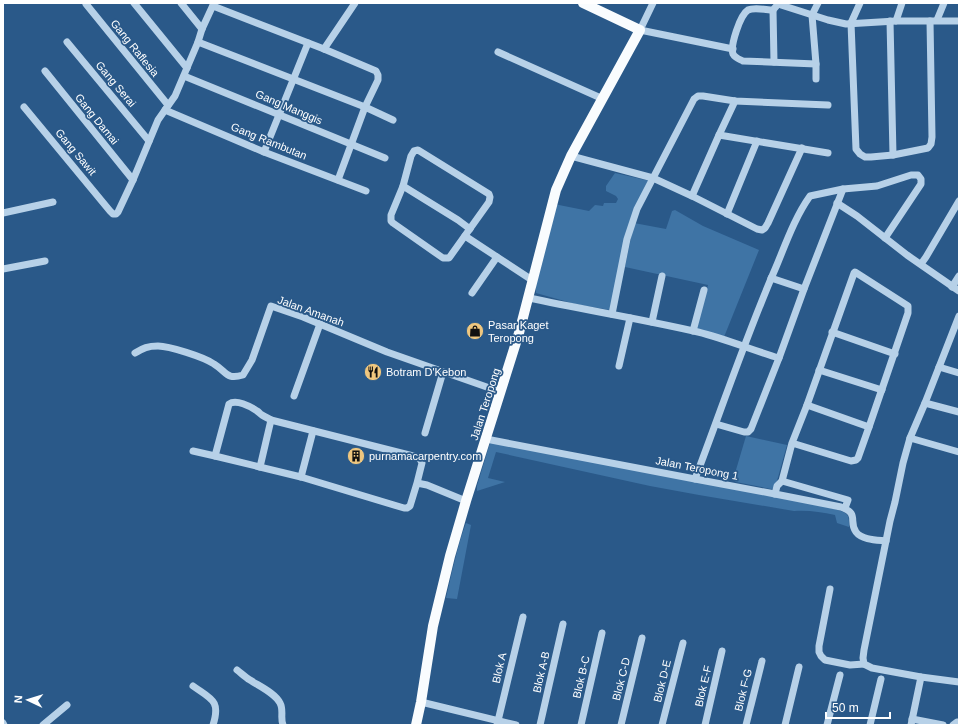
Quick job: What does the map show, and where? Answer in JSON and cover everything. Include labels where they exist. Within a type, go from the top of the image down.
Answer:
[{"type":"main road","points":[[583,3],[641,27]]},
{"type":"main road","name":"Jalan Teropong","points":[[416,725],[433,626],[450,556],[466,501],[520,333],[532,280],[556,190],[571,156],[641,27]]},
{"type":"street","points":[[134,3],[186,72]]},
{"type":"street","points":[[181,3],[202,29]]},
{"type":"street","points":[[324,49],[355,3]]},
{"type":"street","points":[[654,3],[641,27],[732,49]]},
{"type":"street","points":[[774,62],[773,10],[779,3],[836,22],[851,23],[959,20]]},
{"type":"street","points":[[816,79],[812,15],[818,3]]},
{"type":"street","points":[[860,3],[851,23],[856,149],[865,157],[893,155],[928,148],[931,144],[934,20],[944,3]]},
{"type":"street","points":[[893,155],[893,21],[902,3]]},
{"type":"street","name":"Gang Raflesia","points":[[86,4],[166,107]]},
{"type":"street","points":[[133,180],[158,120],[175,96],[186,72],[202,29],[214,4],[376,71],[378,80],[365,107],[338,180]]},
{"type":"street","points":[[773,10],[753,9],[745,13],[737,28],[732,49],[734,56],[743,61],[816,64]]},
{"type":"street","name":"Gang Serai","points":[[67,42],[149,141]]},
{"type":"street","points":[[198,42],[365,107],[392,120]]},
{"type":"street","points":[[264,152],[308,42]]},
{"type":"street","points":[[498,52],[603,99]]},
{"type":"street","name":"Gang Damai","points":[[45,71],[133,180]]},
{"type":"street","name":"Gang Manggis","points":[[186,72],[279,114],[385,158]]},
{"type":"street","points":[[612,314],[627,239],[637,209],[694,99],[698,96],[703,96],[735,101],[828,105]]},
{"type":"street","points":[[692,196],[735,101]]},
{"type":"street","name":"Gang Sawit","points":[[24,107],[113,214],[118,212],[133,180]]},
{"type":"street","name":"Gang Rambutan","points":[[166,107],[264,152],[366,191]]},
{"type":"street","points":[[719,135],[828,153]]},
{"type":"street","points":[[727,214],[757,141]]},
{"type":"street","points":[[571,156],[653,178],[757,229],[762,230],[765,228],[802,148]]},
{"type":"street","points":[[418,150],[488,194],[490,197],[488,202],[470,229],[449,258],[443,258],[391,221],[391,215],[403,186],[411,156],[414,151],[418,150]]},
{"type":"street","points":[[695,479],[744,346],[771,278],[800,211],[810,196],[843,189],[877,186],[911,175],[918,175],[921,179],[921,184],[885,238]]},
{"type":"street","points":[[403,186],[470,229]]},
{"type":"street","points":[[716,424],[744,432],[751,430],[843,189]]},
{"type":"street","points":[[921,264],[959,201]]},
{"type":"street","points":[[3,212],[53,202]]},
{"type":"street","points":[[837,202],[959,291]]},
{"type":"street","points":[[465,236],[532,280]]},
{"type":"street","points":[[472,293],[496,257]]},
{"type":"street","points":[[3,269],[45,261]]},
{"type":"street","points":[[775,494],[777,486],[782,481],[792,443],[807,405],[852,276],[856,272],[908,306],[908,313],[895,354],[858,458],[851,461],[792,443]]},
{"type":"street","points":[[652,322],[662,276]]},
{"type":"street","points":[[952,286],[959,276]]},
{"type":"street","points":[[771,278],[804,288]]},
{"type":"street","points":[[692,331],[704,290]]},
{"type":"street","points":[[529,298],[692,331],[779,358]]},
{"type":"street","name":"Jalan Amanah","points":[[135,353],[143,348],[152,346],[176,349],[213,363],[229,376],[235,377],[244,375],[252,360],[271,306],[303,317],[388,352],[501,392]]},
{"type":"street","points":[[864,664],[864,650],[890,521],[910,438],[939,368],[956,332],[959,316]]},
{"type":"street","points":[[619,366],[630,318]]},
{"type":"street","points":[[294,396],[320,324]]},
{"type":"street","points":[[832,332],[895,354]]},
{"type":"street","points":[[939,368],[959,372]]},
{"type":"street","points":[[819,370],[882,390]]},
{"type":"street","points":[[425,433],[443,372]]},
{"type":"street","points":[[193,451],[301,477],[407,508],[410,506],[422,463],[417,457],[271,420],[250,406],[235,402],[231,402],[229,404],[215,456]]},
{"type":"street","points":[[925,403],[959,412]]},
{"type":"street","points":[[807,405],[869,427]]},
{"type":"street","points":[[260,467],[271,420]]},
{"type":"street","points":[[301,477],[313,431]]},
{"type":"street","name":"Jalan Teropong 1","points":[[486,438],[845,508]]},
{"type":"street","points":[[910,438],[959,452]]},
{"type":"street","points":[[782,481],[848,500],[845,508],[853,516],[857,533],[863,537],[886,542]]},
{"type":"street","points":[[417,482],[466,501]]},
{"type":"street","points":[[830,589],[819,646],[819,652],[825,660],[850,665],[864,664],[872,668],[959,682]]},
{"type":"street","name":"Blok A","points":[[498,723],[523,617]]},
{"type":"street","name":"Blok A-B","points":[[540,725],[564,624]]},
{"type":"street","name":"Blok B-C","points":[[581,725],[602,633]]},
{"type":"street","name":"Blok C-D","points":[[621,725],[642,638]]},
{"type":"street","name":"Blok D-E","points":[[662,725],[683,643]]},
{"type":"street","name":"Blok E-F","points":[[705,725],[722,651]]},
{"type":"street","name":"Blok F-G","points":[[746,725],[762,661]]},
{"type":"street","points":[[785,725],[800,667]]},
{"type":"street","points":[[237,670],[249,680],[269,692],[279,701],[281,705],[281,720],[283,725]]},
{"type":"street","points":[[827,725],[840,675]]},
{"type":"street","points":[[921,677],[911,722],[942,725]]},
{"type":"street","points":[[870,725],[881,679]]},
{"type":"street","points":[[193,686],[215,703],[215,719],[213,725]]},
{"type":"street","points":[[421,702],[498,723],[516,725]]},
{"type":"street","points":[[43,725],[67,705]]},
{"type":"shaded area","points":[[615,173],[650,181],[643,195],[610,310],[575,304],[536,293],[536,282],[554,204],[589,211],[595,205],[603,206],[604,203],[616,203],[618,199],[616,196],[606,191],[606,186]]},
{"type":"shaded area","points":[[675,210],[703,226],[759,250],[724,337],[696,330],[708,285],[625,267],[634,223],[666,229],[672,211]]},
{"type":"shaded area","points":[[746,436],[787,445],[775,488],[771,489],[736,482],[733,480]]},
{"type":"shaded area","points":[[491,442],[833,508],[848,516],[849,527],[837,523],[835,515],[794,511],[650,486],[496,452],[488,478],[505,482],[477,491],[477,486]]},
{"type":"shaded area","points":[[466,523],[471,525],[457,599],[446,598],[457,551]]},
{"type":"place","name":"Pasar Kaget Teropong","points":[[475,331]]},
{"type":"place","name":"Botram D'Kebon","points":[[373,372]]},
{"type":"place","name":"purnamacarpentry.com","points":[[356,456]]}]
